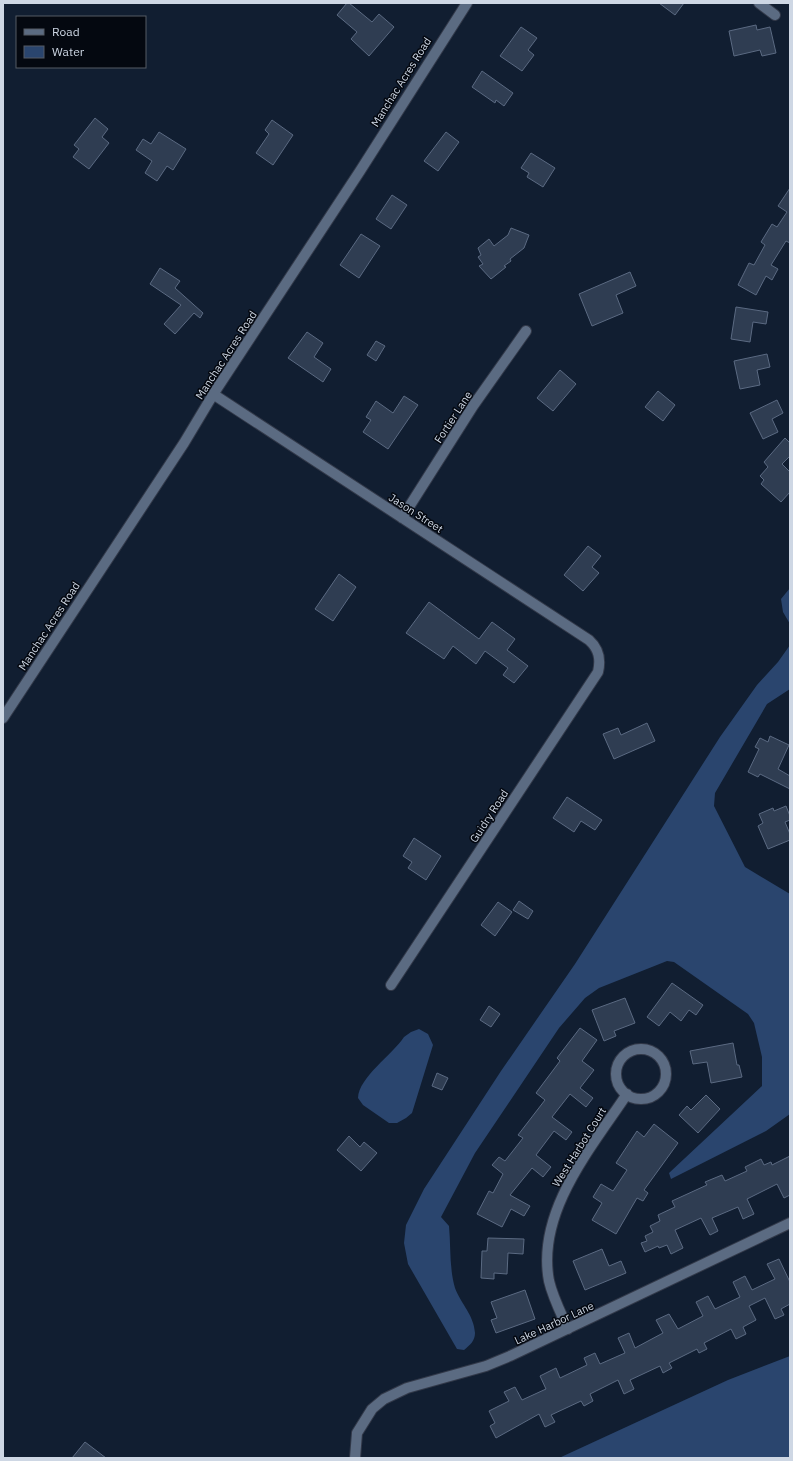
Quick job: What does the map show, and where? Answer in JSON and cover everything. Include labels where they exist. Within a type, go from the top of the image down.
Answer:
[{"type":"street","name":"Manchac Acres Road","points":[[3,718],[184,443],[214,393],[355,178],[467,3]]},
{"type":"street","points":[[759,3],[775,15]]},
{"type":"street","name":"Fortier Lane","points":[[402,518],[474,406],[526,332]]},
{"type":"street","name":"Jason Street","points":[[214,393],[216,396],[589,640],[597,650],[599,657]]},
{"type":"street","name":"Guidry Road","points":[[391,985],[598,672],[599,657]]},
{"type":"street","points":[[634,1049],[646,1049],[657,1054],[663,1060],[666,1073],[663,1085],[658,1092],[651,1097],[643,1099],[634,1098],[627,1094],[617,1081],[616,1073],[621,1058],[634,1049]]},
{"type":"street","name":"West Harbot Court","points":[[568,1329],[555,1300],[549,1280],[547,1259],[549,1238],[554,1218],[562,1194],[627,1094]]},
{"type":"street","name":"Lake Harbor Lane","points":[[355,1458],[357,1433],[372,1410],[384,1399],[407,1388],[486,1366],[510,1356],[790,1223]]},
{"type":"water","points":[[790,588],[790,624],[783,612],[781,599]]},
{"type":"water","points":[[790,645],[790,689],[767,704],[715,793],[714,806],[745,867],[790,894],[790,1114],[766,1131],[671,1179],[669,1173],[762,1086],[762,1057],[754,1023],[748,1014],[674,962],[667,961],[599,988],[585,998],[559,1028],[475,1153],[441,1217],[449,1226],[451,1265],[455,1288],[470,1315],[475,1333],[473,1341],[464,1350],[457,1349],[408,1264],[404,1243],[406,1225],[424,1189],[501,1071],[575,964],[720,737],[757,685],[778,662]]},
{"type":"water","points":[[419,1029],[428,1034],[433,1045],[412,1113],[397,1123],[389,1123],[363,1105],[358,1098],[360,1090],[370,1074],[404,1037]]},
{"type":"water","points":[[790,1356],[790,1455],[788,1458],[559,1458],[728,1380]]},
{"type":"building","points":[[347,3],[349,3],[372,22],[379,14],[394,27],[369,56],[351,39],[357,32],[337,15]]},
{"type":"building","points":[[659,3],[684,3],[675,15]]},
{"type":"building","points":[[756,25],[757,30],[770,27],[776,53],[762,56],[760,50],[734,56],[729,31]]},
{"type":"building","points":[[521,27],[537,38],[528,50],[534,55],[522,71],[500,56]]},
{"type":"building","points":[[482,71],[513,93],[504,106],[496,100],[495,103],[472,87]]},
{"type":"building","points":[[95,118],[108,129],[102,137],[109,143],[89,169],[73,157],[79,149],[74,145]]},
{"type":"building","points":[[272,120],[293,135],[273,165],[256,153],[269,134],[265,130]]},
{"type":"building","points":[[159,132],[186,149],[173,170],[167,166],[157,181],[145,173],[152,161],[136,150],[143,139],[151,144]]},
{"type":"building","points":[[446,132],[459,142],[438,171],[424,161]]},
{"type":"building","points":[[531,153],[555,168],[543,187],[527,177],[529,173],[521,168]]},
{"type":"building","points":[[790,188],[790,243],[786,241],[771,265],[778,269],[772,280],[766,276],[756,295],[738,285],[749,263],[754,265],[765,245],[761,242],[772,224],[777,227],[787,212],[778,206]]},
{"type":"building","points":[[392,195],[407,205],[391,229],[376,219]]},
{"type":"building","points":[[511,228],[529,235],[524,248],[510,259],[511,261],[504,266],[506,267],[491,279],[479,266],[483,264],[478,257],[481,255],[478,248],[489,239],[494,246],[508,235]]},
{"type":"building","points":[[361,234],[380,246],[359,278],[340,265]]},
{"type":"building","points":[[160,268],[180,281],[175,288],[203,313],[200,318],[194,313],[175,334],[164,324],[181,305],[150,284]]},
{"type":"building","points":[[630,272],[636,286],[616,295],[623,313],[592,326],[579,294]]},
{"type":"building","points":[[736,307],[768,312],[766,324],[753,322],[750,342],[731,339]]},
{"type":"building","points":[[307,332],[323,343],[314,357],[331,369],[323,382],[288,358]]},
{"type":"building","points":[[376,341],[385,346],[376,361],[367,355]]},
{"type":"building","points":[[767,354],[770,367],[757,370],[760,385],[740,389],[734,361]]},
{"type":"building","points":[[560,370],[576,384],[553,411],[537,398]]},
{"type":"building","points":[[658,391],[675,405],[663,421],[645,407]]},
{"type":"building","points":[[404,396],[418,405],[388,449],[363,432],[371,420],[366,417],[376,401],[393,413]]},
{"type":"building","points":[[777,400],[783,413],[772,419],[778,432],[763,439],[750,413]]},
{"type":"building","points":[[785,438],[790,443],[790,456],[782,464],[790,472],[790,492],[781,502],[761,484],[764,480],[760,476],[768,467],[764,462]]},
{"type":"building","points":[[588,546],[601,556],[592,567],[599,573],[583,591],[564,575]]},
{"type":"building","points":[[339,574],[356,587],[333,621],[315,609]]},
{"type":"building","points":[[429,602],[479,639],[492,622],[515,639],[507,650],[528,666],[514,683],[503,675],[508,668],[485,651],[476,664],[453,646],[444,659],[406,633]]},
{"type":"building","points":[[647,723],[655,741],[614,759],[603,734],[618,728],[621,735]]},
{"type":"building","points":[[770,736],[789,745],[778,769],[790,776],[790,789],[760,774],[758,777],[748,772],[759,749],[755,747],[760,738],[768,742]]},
{"type":"building","points":[[567,797],[602,820],[595,830],[581,821],[574,832],[553,818]]},
{"type":"building","points":[[786,806],[790,820],[785,822],[790,834],[790,840],[768,849],[758,826],[763,823],[759,814],[773,808],[774,811]]},
{"type":"building","points":[[414,838],[441,856],[426,880],[408,868],[412,862],[403,856]]},
{"type":"building","points":[[519,901],[533,911],[528,919],[513,910]]},
{"type":"building","points":[[498,902],[512,912],[495,936],[481,925]]},
{"type":"building","points":[[672,983],[703,1005],[696,1015],[689,1010],[681,1021],[670,1012],[659,1026],[647,1017]]},
{"type":"building","points":[[625,998],[635,1023],[614,1031],[616,1036],[604,1041],[592,1010]]},
{"type":"building","points":[[489,1006],[500,1014],[491,1027],[480,1020]]},
{"type":"building","points":[[580,1028],[597,1040],[582,1061],[594,1070],[580,1088],[593,1098],[586,1107],[570,1094],[552,1117],[572,1132],[566,1140],[554,1131],[536,1155],[551,1167],[543,1177],[532,1168],[510,1195],[530,1206],[524,1216],[511,1209],[502,1227],[477,1214],[489,1191],[493,1193],[503,1174],[492,1165],[499,1157],[505,1161],[523,1138],[518,1135],[545,1100],[536,1093],[560,1061],[557,1058]]},
{"type":"building","points":[[733,1043],[737,1065],[739,1065],[742,1077],[711,1083],[707,1062],[693,1064],[690,1051]]},
{"type":"building","points":[[437,1073],[448,1078],[442,1090],[432,1086]]},
{"type":"building","points":[[706,1095],[720,1109],[698,1133],[679,1115],[687,1106],[691,1110]]},
{"type":"building","points":[[654,1124],[678,1143],[644,1190],[648,1193],[643,1201],[637,1198],[616,1234],[592,1220],[602,1203],[593,1197],[601,1184],[613,1191],[627,1170],[616,1163],[637,1131],[644,1137]]},
{"type":"building","points":[[349,1136],[360,1147],[364,1142],[377,1153],[361,1171],[337,1150]]},
{"type":"building","points":[[790,1156],[790,1195],[784,1198],[777,1184],[747,1199],[754,1214],[743,1219],[738,1207],[712,1218],[718,1231],[710,1235],[701,1218],[675,1230],[683,1248],[671,1254],[667,1245],[659,1248],[658,1246],[645,1252],[641,1243],[647,1241],[645,1236],[653,1232],[650,1226],[660,1221],[658,1215],[675,1207],[672,1201],[707,1185],[705,1182],[722,1175],[725,1181],[747,1171],[745,1167],[761,1159],[764,1165],[771,1162],[772,1165]]},
{"type":"building","points":[[488,1238],[524,1239],[523,1254],[508,1253],[507,1274],[494,1273],[494,1279],[481,1278],[482,1251],[487,1251]]},
{"type":"building","points":[[602,1249],[609,1266],[621,1261],[626,1273],[585,1290],[573,1261]]},
{"type":"building","points":[[779,1259],[790,1282],[790,1304],[781,1309],[784,1315],[775,1319],[765,1298],[749,1306],[756,1320],[743,1327],[746,1334],[736,1339],[731,1329],[704,1343],[707,1349],[699,1353],[697,1349],[669,1363],[672,1368],[663,1373],[660,1366],[630,1380],[634,1389],[624,1394],[618,1380],[590,1394],[593,1401],[584,1406],[581,1401],[551,1415],[555,1422],[545,1427],[539,1414],[496,1438],[490,1426],[495,1423],[489,1411],[509,1401],[504,1392],[515,1387],[522,1400],[546,1389],[540,1376],[556,1368],[560,1378],[587,1365],[584,1358],[595,1353],[600,1364],[625,1353],[618,1338],[629,1333],[635,1348],[663,1333],[656,1320],[669,1314],[678,1329],[703,1316],[696,1302],[708,1296],[715,1309],[740,1297],[733,1282],[745,1276],[752,1290],[775,1279],[767,1264]]},
{"type":"building","points":[[525,1290],[535,1319],[496,1333],[491,1320],[497,1318],[491,1302]]},
{"type":"building","points":[[85,1442],[106,1458],[72,1458]]}]
